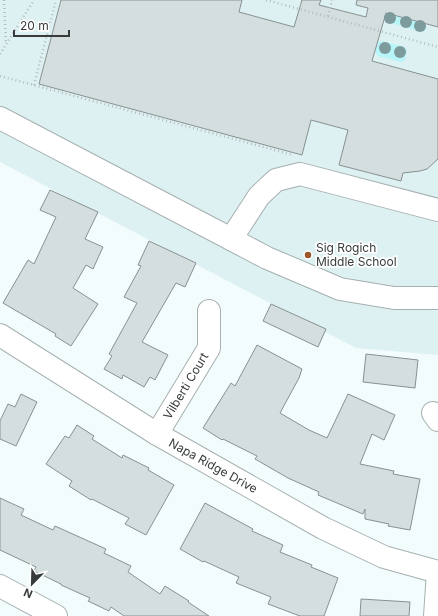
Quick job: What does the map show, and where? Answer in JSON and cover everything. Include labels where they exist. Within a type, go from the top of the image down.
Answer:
[{"type":"street","points":[[0,118],[267,258],[340,289],[394,298],[438,298]]},
{"type":"street","points":[[231,239],[259,196],[276,180],[300,174],[438,210]]},
{"type":"street","name":"Vilberti Court","points":[[157,434],[209,348],[209,311]]},
{"type":"street","name":"Napa Ridge Drive","points":[[0,335],[157,434],[323,528],[384,557],[438,572]]},
{"type":"street","points":[[434,616],[438,572]]},
{"type":"street","points":[[0,586],[56,616]]},
{"type":"path","points":[[4,0],[6,44]]},
{"type":"path","points":[[0,54],[34,0]]},
{"type":"path","points":[[34,85],[56,0]]},
{"type":"path","points":[[266,0],[438,47]]},
{"type":"path","points":[[328,16],[332,0]]},
{"type":"path","points":[[0,76],[301,157]]},
{"type":"shaded area","name":"Sig Rogich Middle School","points":[[0,0],[438,0],[438,355],[356,348],[0,162]]},
{"type":"shaded area","points":[[386,13],[424,23],[426,30],[422,32],[387,22],[384,18]]},
{"type":"shaded area","points":[[382,41],[405,47],[407,50],[405,60],[401,62],[378,56],[375,51],[378,42]]},
{"type":"building","points":[[61,0],[242,0],[239,12],[294,27],[302,0],[321,0],[319,5],[366,17],[368,8],[356,5],[357,0],[438,0],[438,27],[386,13],[372,61],[438,79],[438,159],[427,169],[403,173],[401,181],[339,165],[348,130],[311,120],[302,155],[39,84]]},
{"type":"building","points":[[50,190],[98,212],[85,239],[103,247],[93,269],[86,265],[73,288],[98,304],[71,346],[55,336],[56,334],[3,303],[28,260],[34,264],[56,217],[40,210]]},
{"type":"building","points":[[149,241],[196,263],[185,287],[176,283],[142,342],[168,355],[155,380],[150,377],[144,387],[123,375],[122,379],[104,369],[112,356],[109,354],[137,303],[124,297],[141,266],[138,265]]},
{"type":"building","points":[[271,304],[326,329],[318,347],[263,321]]},
{"type":"building","points":[[257,345],[302,369],[299,378],[280,413],[309,430],[327,438],[348,394],[395,415],[384,440],[372,434],[360,464],[394,471],[393,474],[420,479],[410,530],[388,526],[389,524],[365,519],[365,509],[363,514],[318,495],[319,492],[288,478],[255,459],[257,456],[223,439],[222,440],[203,428],[231,383],[235,386]]},
{"type":"building","points":[[366,354],[418,360],[415,388],[363,382]]},
{"type":"building","points":[[21,394],[37,402],[16,446],[0,439],[0,421],[8,404],[15,407]]},
{"type":"building","points":[[77,425],[94,436],[92,439],[122,458],[123,455],[149,468],[148,470],[174,485],[146,535],[125,524],[129,518],[92,499],[91,500],[69,486],[72,481],[46,464],[65,436],[69,438]]},
{"type":"building","points":[[0,498],[24,509],[21,515],[53,530],[55,526],[106,549],[104,553],[131,566],[128,572],[160,594],[165,586],[209,616],[124,616],[111,607],[109,611],[88,601],[90,598],[34,571],[36,567],[0,550]]},
{"type":"building","points":[[205,503],[253,529],[252,531],[283,545],[280,552],[312,565],[311,567],[338,578],[324,616],[300,616],[268,604],[271,597],[236,583],[239,577],[204,561],[203,562],[180,549]]},
{"type":"building","points":[[361,599],[410,602],[409,616],[360,616]]},
{"type":"place","name":"Sig Rogich Middle School","points":[[308,255]]}]
